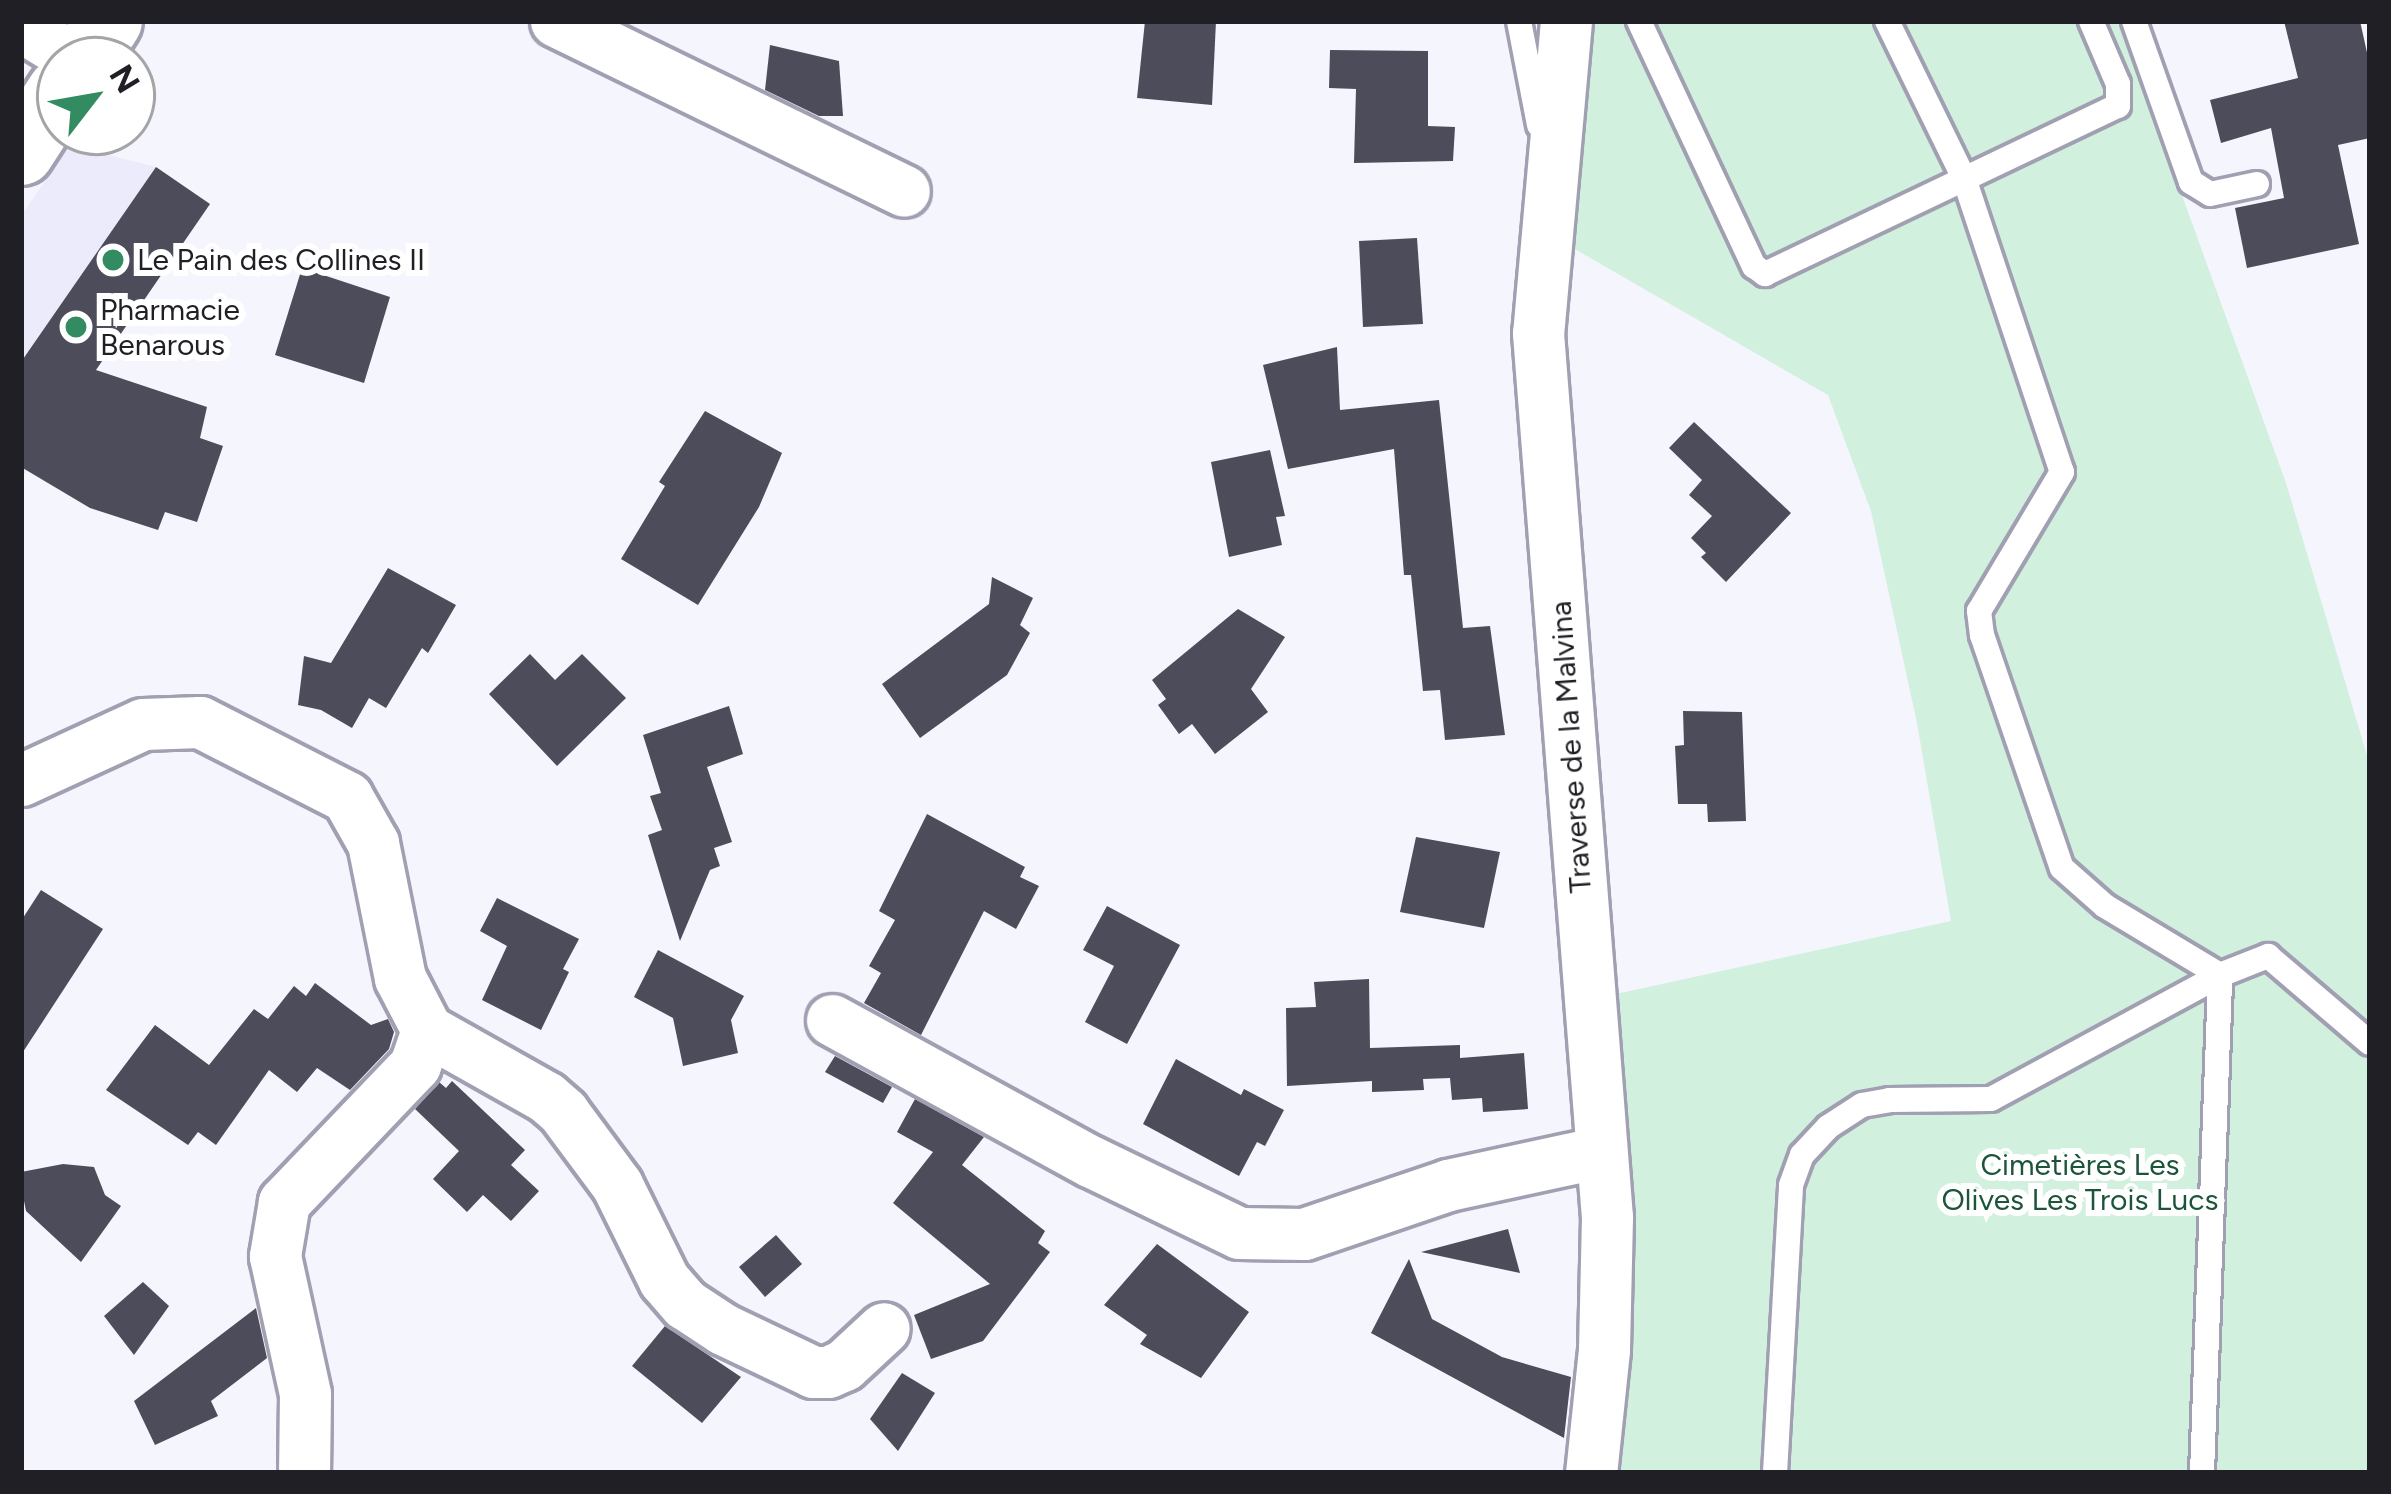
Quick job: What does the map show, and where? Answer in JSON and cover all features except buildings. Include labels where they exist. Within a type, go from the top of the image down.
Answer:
[{"type":"street","points":[[556,21],[904,191]]},
{"type":"street","name":"Traverse de la Malvina","points":[[1566,21],[1538,333],[1607,1217],[1604,1350],[1591,1473]]},
{"type":"street","points":[[21,780],[143,724],[200,722],[347,797],[373,842],[400,978],[428,1030],[546,1097],[563,1112],[617,1185],[664,1280],[704,1317],[813,1372],[844,1365],[884,1328]]},
{"type":"street","points":[[832,1020],[1090,1161],[1239,1233],[1304,1234],[1448,1185],[1600,1152]]},
{"type":"street","points":[[304,1473],[305,1394],[275,1256],[284,1202],[415,1065],[428,1030]]},
{"type":"lane","points":[[1519,21],[1550,194]]},
{"type":"lane","points":[[1639,21],[1760,272],[1773,272],[2118,106],[2118,84],[2091,21]]},
{"type":"lane","points":[[1887,21],[1964,178],[2062,472],[1979,611],[1982,634],[2062,868],[2105,906],[2220,975]]},
{"type":"lane","points":[[2134,21],[2191,182],[2210,194],[2257,184]]},
{"type":"lane","points":[[1775,1473],[1791,1185],[1802,1155],[1828,1126],[1862,1105],[1991,1099],[2220,975],[2268,956],[2370,1043]]},
{"type":"lane","points":[[2202,1473],[2220,975]]},
{"type":"shaded area","points":[[62,156],[113,156],[156,167],[210,204],[21,479],[21,216]]},
{"type":"green space","name":"Cimetières Les Olives Les Trois Lucs","points":[[1579,21],[2119,21],[2286,483],[2369,762],[2370,1473],[1599,1473],[1623,1150],[1616,994],[1951,921],[1917,723],[1871,511],[1828,395],[1566,244]]},
{"type":"place","name":"Le Pain des Collines II","points":[[113,260]]},
{"type":"place","name":"Pharmacie Benarous","points":[[76,327]]}]
